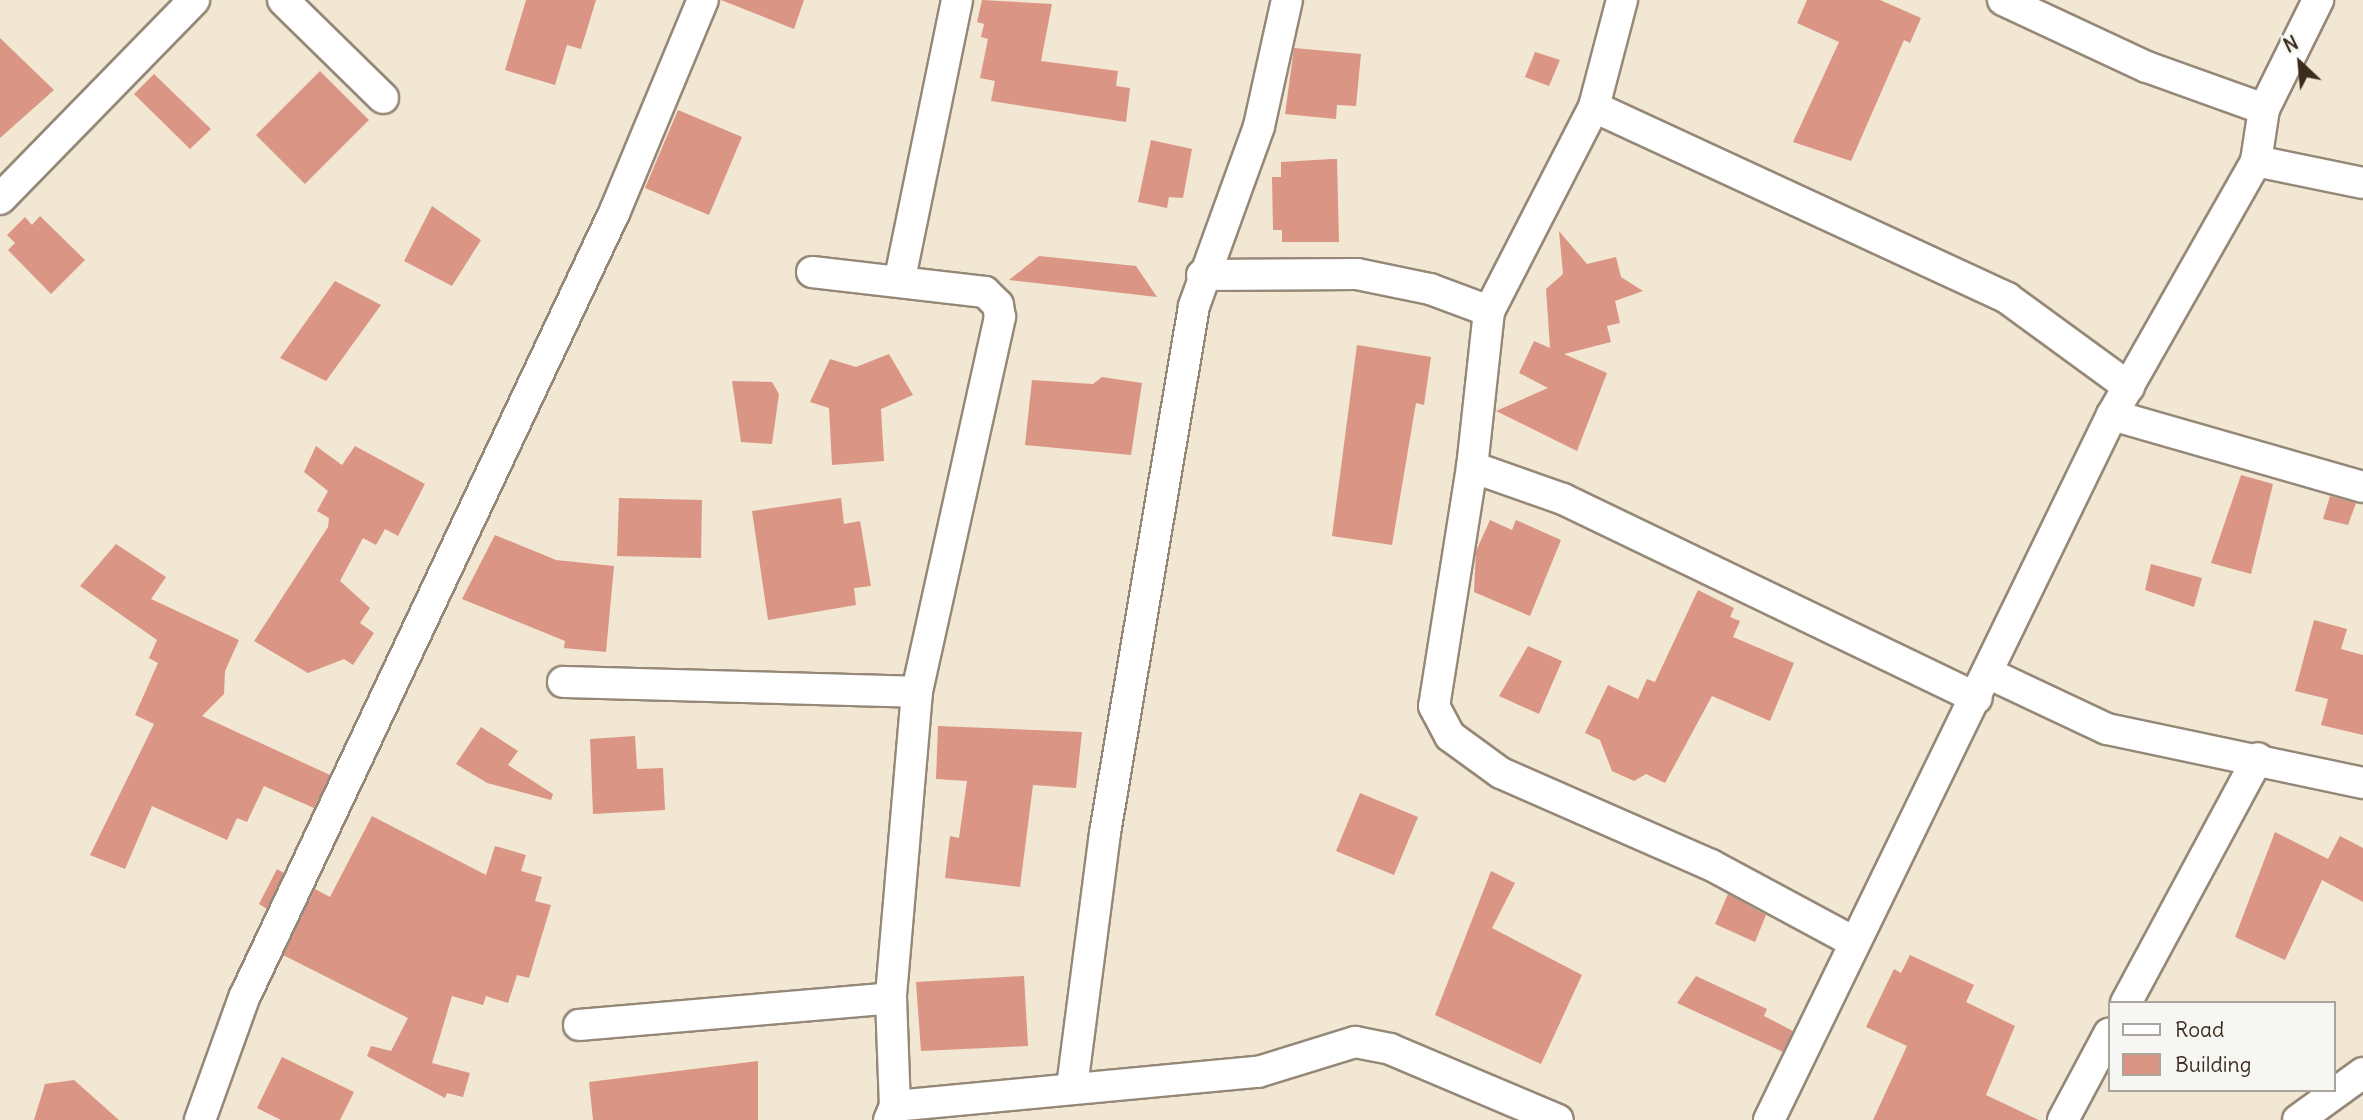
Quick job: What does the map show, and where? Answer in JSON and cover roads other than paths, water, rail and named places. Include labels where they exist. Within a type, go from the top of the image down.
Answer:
[{"type":"street","points":[[4,188],[194,0]]},
{"type":"street","points":[[283,0],[383,98]]},
{"type":"street","points":[[200,1120],[244,998],[615,211],[703,0]]},
{"type":"street","points":[[900,278],[957,0]]},
{"type":"street","points":[[1072,1087],[1105,833],[1202,275],[1259,126],[1287,0]]},
{"type":"street","points":[[1622,0],[1594,107],[1489,311],[1472,467],[1434,706],[1450,736],[1501,773],[1712,865],[1852,941]]},
{"type":"street","points":[[2003,0],[2147,67],[2264,109]]},
{"type":"street","points":[[1769,1120],[1852,941],[1984,686],[2112,415],[2256,161],[2264,109],[2318,0]]},
{"type":"street","points":[[1594,107],[2007,298],[2129,387]]},
{"type":"street","points":[[2256,161],[2363,183]]},
{"type":"street","points":[[812,272],[900,278],[985,292],[1000,317],[917,692],[891,998],[892,1113],[1072,1087],[1258,1072],[1355,1042],[1390,1049],[1558,1120]]},
{"type":"street","points":[[1202,275],[1357,274],[1430,289],[1489,311]]},
{"type":"street","points":[[2112,415],[2363,487]]},
{"type":"street","points":[[1472,467],[1563,499],[1984,686],[2107,729],[2258,758],[2363,783]]},
{"type":"street","points":[[562,682],[917,692]]},
{"type":"street","points":[[2127,1001],[2258,758]]},
{"type":"street","points":[[579,1025],[891,998]]},
{"type":"street","points":[[2063,1120],[2108,1036]]},
{"type":"street","points":[[2298,1120],[2363,1073]]}]
